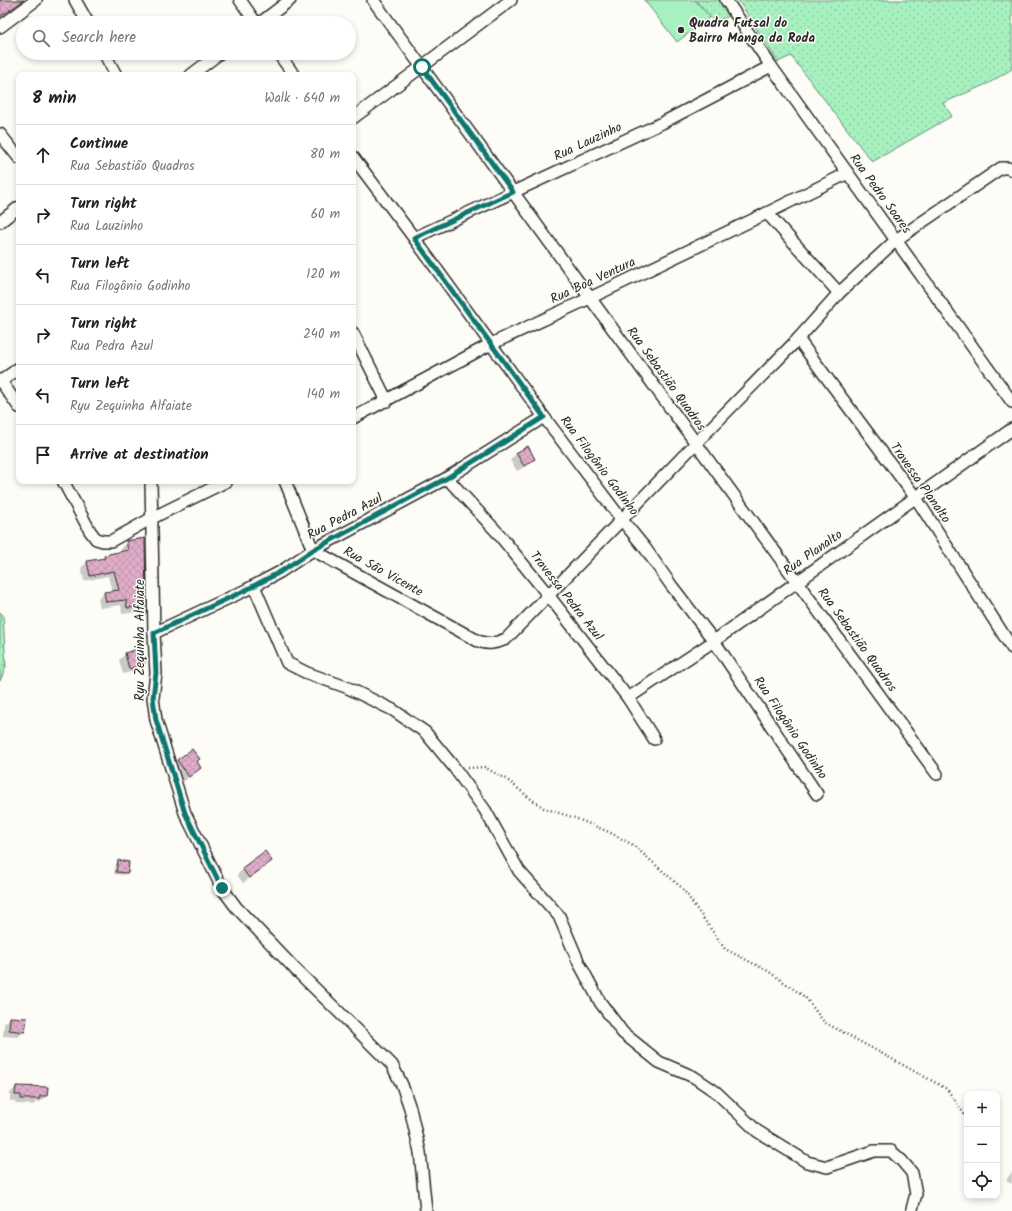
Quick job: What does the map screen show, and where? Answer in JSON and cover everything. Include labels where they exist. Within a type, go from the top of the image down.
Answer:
[{"type":"street","points":[[0,27],[36,0]]},
{"type":"street","points":[[75,0],[84,16]]},
{"type":"street","points":[[240,0],[251,16]]},
{"type":"street","points":[[269,16],[290,0]]},
{"type":"street","name":"Rua Sebastião Quadros","points":[[372,0],[937,774]]},
{"type":"street","points":[[356,116],[511,0]]},
{"type":"street","name":"Rua Pedro Soares","points":[[726,0],[771,66],[1012,402]]},
{"type":"street","points":[[108,60],[114,72]]},
{"type":"street","points":[[195,72],[211,60]]},
{"type":"street","points":[[283,60],[292,72]]},
{"type":"street","name":"Rua Lauzinho","points":[[414,238],[662,123],[771,66]]},
{"type":"street","points":[[0,134],[16,154]]},
{"type":"street","name":"Rua Filogônio Godinho","points":[[356,161],[544,417],[714,640],[817,794]]},
{"type":"street","points":[[549,596],[798,339],[839,293],[896,240],[1001,168],[1008,168],[1012,170]]},
{"type":"street","name":"Rua Boa Ventura","points":[[356,416],[490,344],[590,298],[848,173]]},
{"type":"street","points":[[0,222],[16,209]]},
{"type":"street","points":[[767,213],[839,293]]},
{"type":"street","points":[[356,339],[387,401]]},
{"type":"street","name":"Travessa Planalto","points":[[798,339],[916,498],[1012,648]]},
{"type":"street","points":[[16,370],[0,381],[16,403]]},
{"type":"street","name":"Rua Pedra Azul","points":[[154,633],[254,586],[280,572],[313,550],[447,478],[544,417]]},
{"type":"street","name":"Rua Planalto","points":[[628,698],[714,640],[1012,429]]},
{"type":"street","name":"Travessa Pedra Azul","points":[[447,478],[497,532],[549,596],[628,698],[654,739]]},
{"type":"street","points":[[65,484],[90,532],[96,539],[103,541],[111,541],[152,518],[221,484]]},
{"type":"street","name":"Ryu Zequinha Alfaiate","points":[[151,484],[156,673],[153,698],[156,720],[185,813],[222,888],[236,907],[266,937],[295,970],[392,1065],[402,1085],[410,1108],[420,1152],[426,1211]]},
{"type":"street","points":[[286,484],[313,550]]},
{"type":"street","name":"Rua São Vicente","points":[[313,550],[486,644],[496,643],[506,639],[549,596]]},
{"type":"street","points":[[254,586],[287,663],[308,673],[346,687],[393,710],[425,732],[485,810],[519,871],[559,916],[582,970],[600,1002],[623,1033],[659,1062],[694,1077],[716,1092],[757,1131],[807,1162],[828,1167],[874,1151],[891,1151],[912,1173],[916,1194],[912,1209]]},
{"type":"path","points":[[458,774],[468,768],[484,767],[506,779],[544,808],[610,832],[632,845],[682,888],[725,949],[768,971],[805,997],[824,1022],[948,1089],[964,1113]]},
{"type":"green space","name":"Quadra Futsal do Bairro Manga da Roda","points":[[644,0],[695,0],[710,17],[677,42]]},
{"type":"green space","points":[[695,0],[726,0],[735,13],[715,23]]},
{"type":"green space","points":[[738,0],[1012,0],[1012,69],[989,83],[943,103],[952,116],[872,162],[791,56],[778,62]]},
{"type":"green space","points":[[0,612],[3,615],[6,667],[0,681]]},
{"type":"building","points":[[0,0],[24,0],[0,17]]},
{"type":"building","points":[[528,446],[535,459],[524,466],[516,453]]},
{"type":"building","points":[[145,538],[146,606],[127,608],[126,600],[106,602],[104,592],[119,590],[114,571],[90,576],[87,561],[105,558],[104,555],[128,550],[126,541]]},
{"type":"building","points":[[141,648],[145,664],[129,669],[125,653]]},
{"type":"building","points":[[192,749],[200,759],[197,761],[201,768],[189,777],[177,760]]},
{"type":"building","points":[[265,851],[272,861],[249,878],[242,868]]},
{"type":"building","points":[[118,860],[129,862],[128,873],[116,872]]},
{"type":"building","points":[[10,1017],[27,1018],[25,1032],[9,1030]]},
{"type":"building","points":[[16,1086],[48,1087],[47,1096],[40,1096],[40,1099],[21,1099],[21,1095],[15,1095]]},
{"type":"place","name":"Quadra Futsal do Bairro Manga da Roda","points":[[681,30]]},
{"type":"route","points":[[222,888],[185,813],[156,720],[153,698],[156,673],[154,633],[246,590],[280,572],[313,550],[447,478],[544,417],[414,238],[513,192],[422,67]]}]
